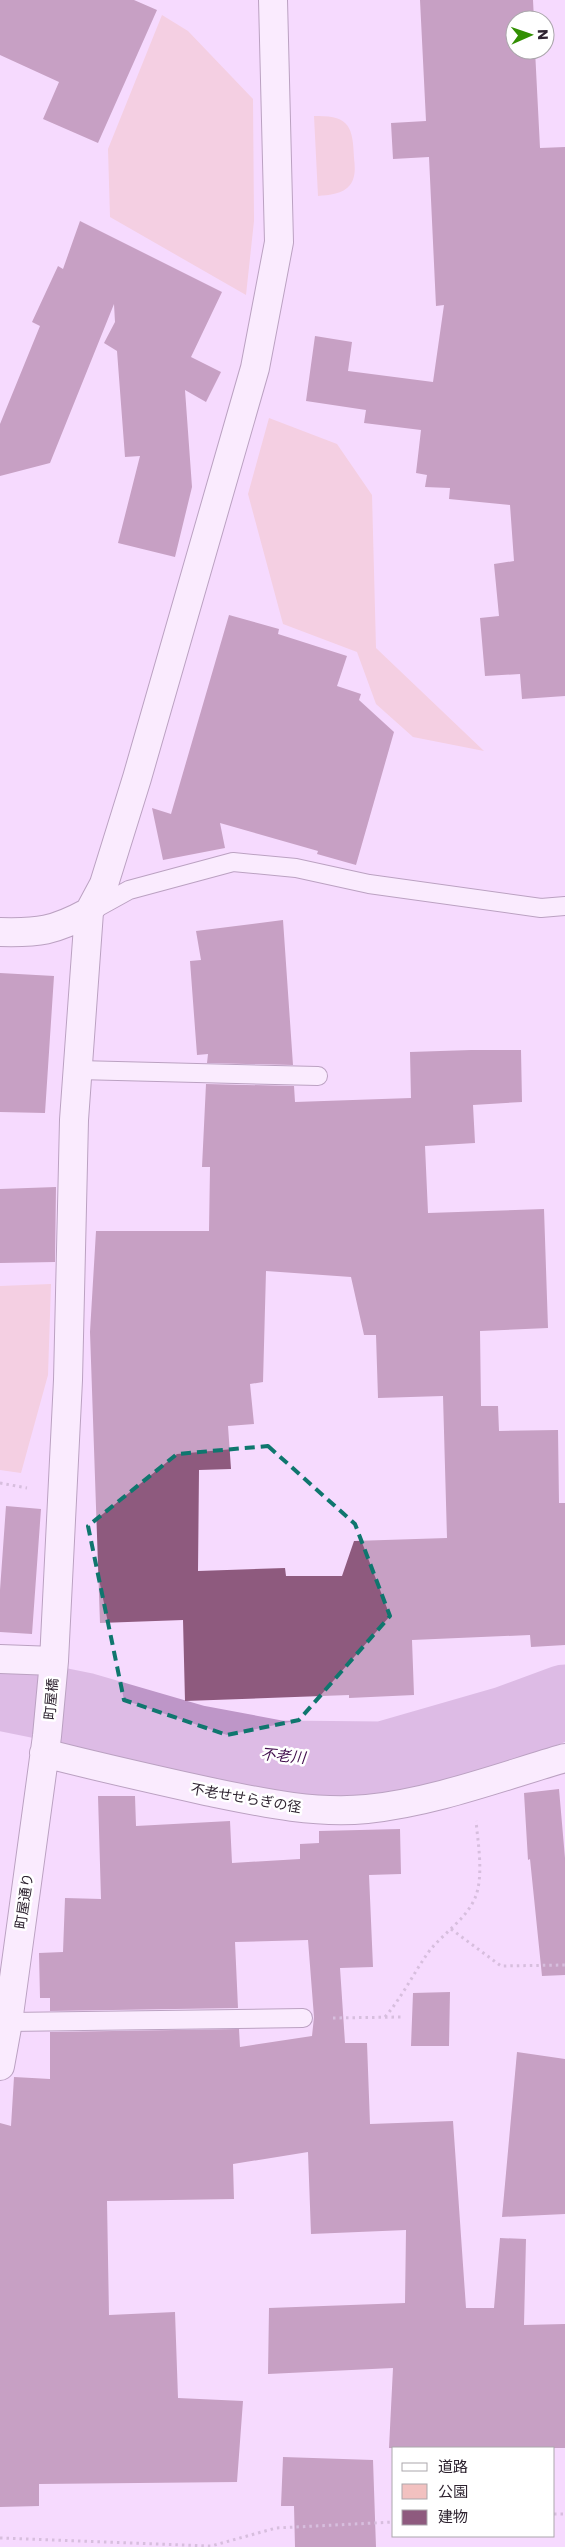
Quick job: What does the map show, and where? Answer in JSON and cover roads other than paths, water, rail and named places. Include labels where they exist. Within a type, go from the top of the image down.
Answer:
[{"type":"street","points":[[0,932],[38,933],[66,925],[89,912],[104,884],[132,796],[255,368],[279,242],[273,0]]},
{"type":"street","name":"町屋橋","points":[[46,1745],[54,1661],[68,1380],[74,1120],[89,912]]},
{"type":"street","points":[[0,1659],[54,1661]]},
{"type":"street","name":"不老せせらぎの径","points":[[46,1745],[126,1774],[285,1808],[325,1810],[367,1809],[416,1801],[565,1758]]},
{"type":"street","name":"町屋通り","points":[[0,2066],[8,2022],[46,1745]]},
{"type":"lane","points":[[89,912],[129,890],[233,862],[296,868],[369,884],[532,907],[565,906]]},
{"type":"lane","points":[[78,1070],[318,1076]]},
{"type":"lane","points":[[8,2022],[303,2018]]},
{"type":"waterway","name":"不老川","points":[[0,1693],[84,1710],[194,1742],[279,1758],[383,1759],[508,1723],[565,1702]]}]
